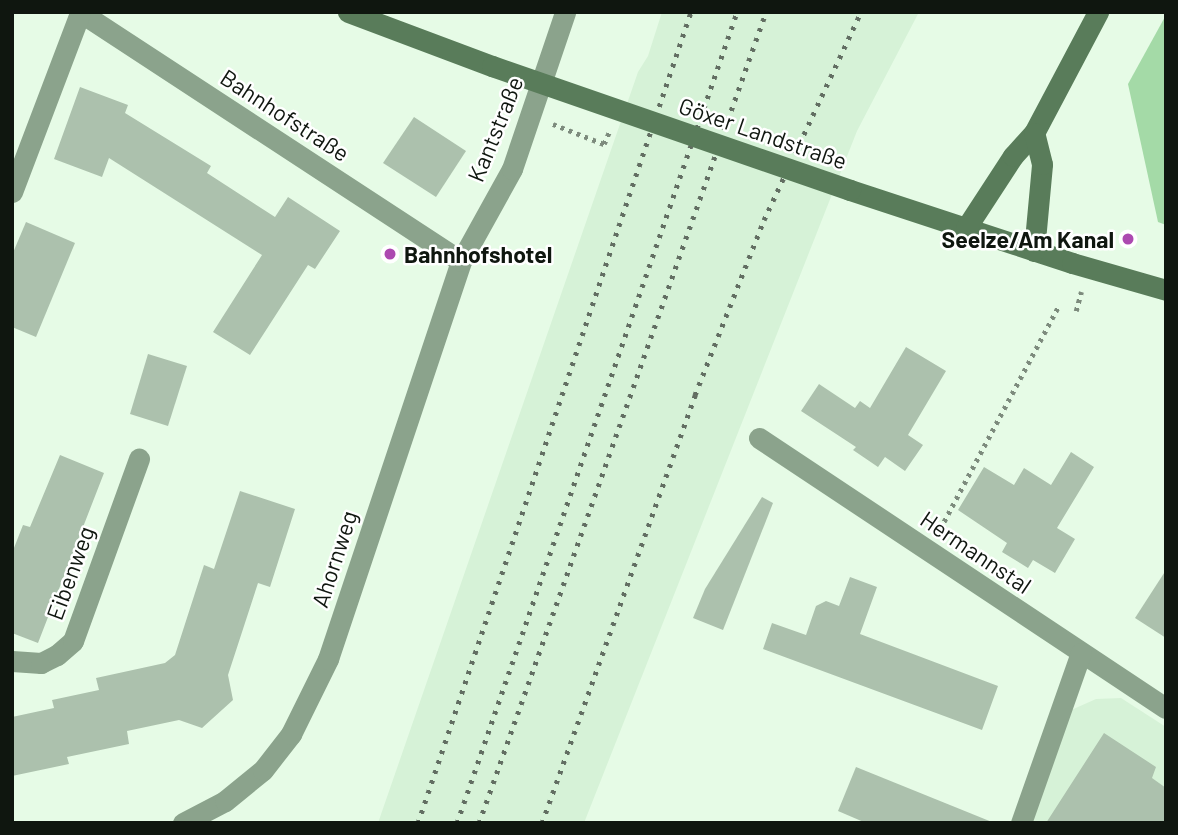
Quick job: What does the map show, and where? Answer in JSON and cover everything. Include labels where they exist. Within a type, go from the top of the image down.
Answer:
[{"type":"main road","name":"Göxer Landstraße","points":[[348,12],[492,66],[850,190],[1034,251],[1166,290]]},
{"type":"main road","points":[[966,228],[1013,156],[1034,133],[1098,12]]},
{"type":"main road","points":[[1034,133],[1042,164],[1034,251]]},
{"type":"street","name":"Bahnhofstraße","points":[[80,12],[461,261]]},
{"type":"street","points":[[12,192],[80,12]]},
{"type":"street","name":"Kantstraße","points":[[461,261],[512,169],[565,12]]},
{"type":"street","name":"Ahornweg","points":[[183,823],[225,801],[263,771],[291,734],[302,713],[328,659],[461,261]]},
{"type":"street","name":"Hermannstal","points":[[759,438],[1166,708]]},
{"type":"street","name":"Eibenweg","points":[[12,661],[41,663],[57,655],[73,641],[139,459]]},
{"type":"street","points":[[1021,823],[1081,653]]},
{"type":"path","points":[[552,123],[604,144],[619,110]]},
{"type":"path","points":[[928,551],[1059,305]]},
{"type":"shaded area","points":[[662,12],[919,12],[857,131],[584,823],[378,823],[638,72],[648,56]]},
{"type":"shaded area","points":[[1121,698],[1166,727],[1166,823],[1029,823],[1069,711],[1096,699]]},
{"type":"green space","points":[[1166,15],[1166,225],[1158,222],[1128,84]]},
{"type":"building","points":[[80,87],[128,105],[125,113],[211,166],[207,173],[275,217],[288,197],[340,231],[315,269],[308,265],[250,355],[213,332],[262,255],[109,158],[102,177],[54,159]]},
{"type":"building","points":[[414,117],[466,151],[436,197],[383,163]]},
{"type":"building","points":[[26,222],[75,243],[36,337],[12,327],[12,255]]},
{"type":"building","points":[[906,347],[946,371],[908,435],[923,445],[905,471],[885,457],[878,467],[853,450],[856,447],[801,411],[819,384],[855,408],[860,401],[870,408]]},
{"type":"building","points":[[148,354],[187,366],[168,426],[130,414]]},
{"type":"building","points":[[1071,452],[1094,467],[1057,528],[1075,539],[1055,573],[1033,560],[1028,568],[1002,552],[1007,543],[958,510],[984,467],[1014,485],[1024,468],[1051,485]]},
{"type":"building","points":[[60,455],[104,473],[38,643],[12,633],[12,553],[23,525],[30,527]]},
{"type":"building","points":[[240,491],[295,509],[270,587],[258,583],[228,675],[233,700],[202,728],[179,720],[127,731],[129,744],[67,757],[69,764],[12,776],[12,717],[54,708],[52,700],[99,690],[96,678],[165,663],[175,655],[204,565],[214,569]]},
{"type":"building","points":[[762,497],[773,503],[723,630],[693,618],[705,589]]},
{"type":"building","points":[[1166,570],[1166,638],[1135,618]]},
{"type":"building","points":[[850,577],[877,587],[860,634],[998,686],[982,730],[763,649],[772,623],[806,635],[816,606],[826,601],[839,606]]},
{"type":"building","points":[[1104,733],[1156,767],[1152,778],[1166,788],[1166,823],[1046,823]]},
{"type":"building","points":[[856,767],[992,823],[866,823],[838,811]]},
{"type":"railway","points":[[418,823],[691,12]]},
{"type":"railway","points":[[457,823],[737,12]]},
{"type":"railway","points":[[479,823],[766,12]]},
{"type":"railway","points":[[542,823],[695,395],[764,220],[861,12]]},
{"type":"place","name":"Seelze/Am Kanal","points":[[1128,239]]},
{"type":"place","name":"Bahnhofshotel","points":[[390,254]]}]
